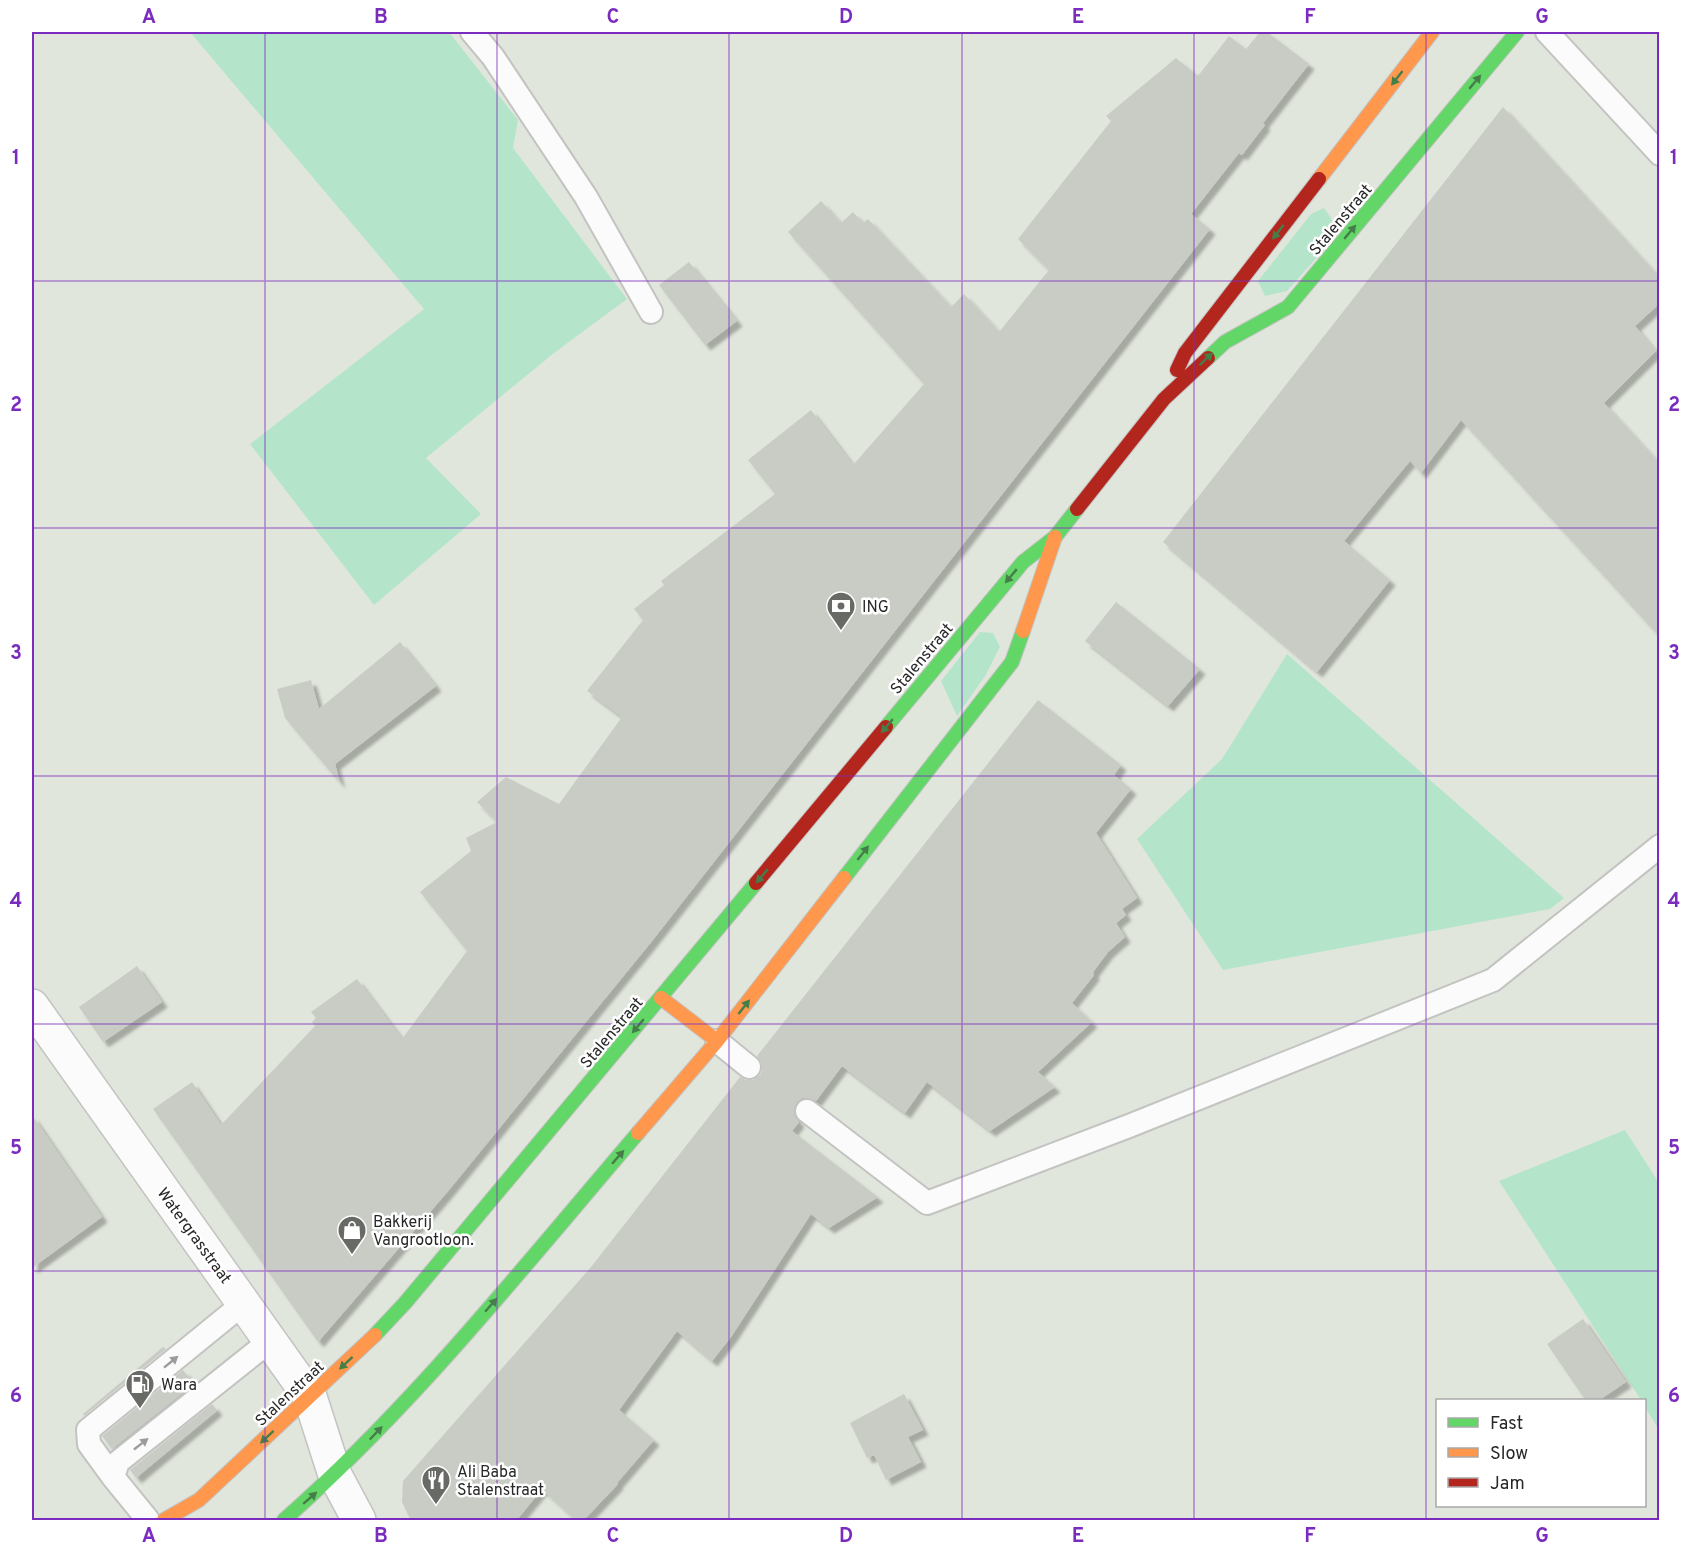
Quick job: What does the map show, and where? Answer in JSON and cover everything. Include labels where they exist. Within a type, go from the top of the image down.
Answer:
[{"type":"street","name":"Stalenstraat","points":[[1164,399],[1185,353],[1432,32]]},
{"type":"street","name":"Stalenstraat","points":[[164,1521],[199,1500],[310,1397],[405,1303],[662,998],[1023,562],[1055,537],[1164,399],[1224,342],[1288,307],[1516,32]]},
{"type":"street","name":"Stalenstraat","points":[[284,1521],[335,1476],[432,1374],[717,1041],[1012,662],[1055,537]]},
{"type":"street","points":[[662,998],[717,1041]]},
{"type":"street","name":"Watergrasstraat","points":[[32,1006],[310,1397],[335,1476],[359,1521]]},
{"type":"lane","points":[[472,32],[493,57],[586,197],[651,312]]},
{"type":"lane","points":[[1547,32],[1659,154]]},
{"type":"lane","points":[[807,1111],[927,1203],[1129,1126],[1492,980],[1659,846]]},
{"type":"lane","points":[[717,1041],[749,1066]]},
{"type":"lane","points":[[148,1521],[88,1444],[88,1430],[244,1303]]},
{"type":"lane","points":[[113,1477],[118,1462],[271,1340]]},
{"type":"green space","points":[[190,32],[449,32],[518,120],[513,148],[627,299],[554,353],[426,458],[481,514],[374,605],[250,444],[424,309]]},
{"type":"green space","points":[[1324,208],[1335,224],[1334,238],[1287,291],[1265,296],[1258,281],[1311,214]]},
{"type":"green space","points":[[980,632],[993,633],[1000,647],[985,676],[957,716],[941,681]]},
{"type":"green space","points":[[1287,654],[1564,898],[1550,909],[1223,970],[1137,839],[1222,759]]},
{"type":"green space","points":[[1625,1130],[1659,1183],[1659,1430],[1646,1409],[1646,1399],[1640,1399],[1499,1181]]},
{"type":"building","points":[[1260,32],[1267,32],[1309,64],[1263,123],[1265,125],[1242,155],[1239,153],[1191,214],[1210,229],[652,941],[449,1190],[318,1342],[153,1109],[192,1082],[221,1125],[315,1026],[312,1022],[316,1018],[311,1012],[357,979],[402,1039],[467,951],[420,892],[471,851],[466,838],[497,822],[477,802],[506,777],[559,804],[622,717],[587,691],[643,620],[634,609],[664,585],[661,581],[775,494],[748,460],[811,410],[853,465],[924,384],[788,232],[821,201],[841,223],[853,212],[863,223],[868,219],[951,307],[964,294],[999,332],[1049,270],[1018,239],[1111,121],[1106,116],[1176,58],[1198,76],[1229,36],[1246,49]]},
{"type":"building","points":[[1503,107],[1659,277],[1659,304],[1635,326],[1656,351],[1604,403],[1659,463],[1659,636],[1461,420],[1421,473],[1410,461],[1344,541],[1390,580],[1317,672],[1163,542]]},
{"type":"building","points":[[689,262],[737,321],[705,345],[659,285]]},
{"type":"building","points":[[1116,602],[1200,669],[1168,706],[1085,641]]},
{"type":"building","points":[[400,642],[436,686],[335,764],[340,783],[285,718],[277,689],[311,680],[319,709]]},
{"type":"building","points":[[1038,700],[1121,765],[1114,775],[1131,789],[1096,833],[1137,898],[1122,909],[1126,915],[1116,923],[1125,937],[1108,952],[1093,972],[1094,975],[1072,1003],[1092,1022],[1038,1072],[1055,1087],[990,1131],[927,1082],[905,1113],[842,1066],[816,1101],[802,1098],[797,1102],[794,1110],[799,1122],[792,1131],[878,1197],[829,1228],[811,1214],[731,1337],[712,1361],[677,1331],[619,1410],[654,1440],[618,1484],[583,1521],[577,1521],[542,1489],[516,1521],[411,1521],[402,1502],[403,1481],[591,1267],[740,1077],[753,1080],[760,1075],[762,1063],[757,1056]]},
{"type":"building","points":[[137,966],[162,1002],[103,1042],[79,1007]]},
{"type":"building","points":[[32,1115],[102,1217],[32,1268]]},
{"type":"building","points":[[1583,1319],[1626,1382],[1601,1399],[1585,1399],[1547,1344]]},
{"type":"building","points":[[163,1347],[166,1349],[84,1416],[83,1414]]},
{"type":"building","points":[[183,1370],[194,1384],[112,1449],[102,1436]]},
{"type":"building","points":[[904,1394],[923,1430],[908,1437],[921,1462],[886,1480],[874,1455],[867,1458],[850,1423]]},
{"type":"building","points":[[212,1404],[217,1410],[136,1478],[130,1470]]},
{"type":"traffic: fast","points":[[1208,358],[1225,342],[1288,307],[1517,32]]},
{"type":"traffic: fast","points":[[886,727],[1023,562],[1055,537],[1077,509]]},
{"type":"traffic: fast","points":[[844,878],[1012,662],[1023,631]]},
{"type":"traffic: fast","points":[[375,1335],[405,1303],[756,883]]},
{"type":"traffic: fast","points":[[284,1520],[332,1476],[424,1382],[638,1133]]},
{"type":"traffic: slow","points":[[1319,179],[1432,32]]},
{"type":"traffic: slow","points":[[1023,631],[1055,537]]},
{"type":"traffic: slow","points":[[638,1133],[717,1041],[844,878]]},
{"type":"traffic: slow","points":[[661,998],[717,1041]]},
{"type":"traffic: slow","points":[[164,1520],[199,1500],[375,1335]]},
{"type":"traffic: jam","points":[[1177,370],[1185,353],[1319,179]]},
{"type":"traffic: jam","points":[[1077,509],[1164,399],[1208,358]]},
{"type":"traffic: jam","points":[[756,883],[886,727]]},
{"type":"place","name":"ING","points":[[841,632]]},
{"type":"place","name":"Bakkerij Vangrootloon.","points":[[352,1256]]},
{"type":"place","name":"Wara","points":[[140,1410]]},
{"type":"place","name":"Ali Baba Stalenstraat","points":[[436,1506]]}]
